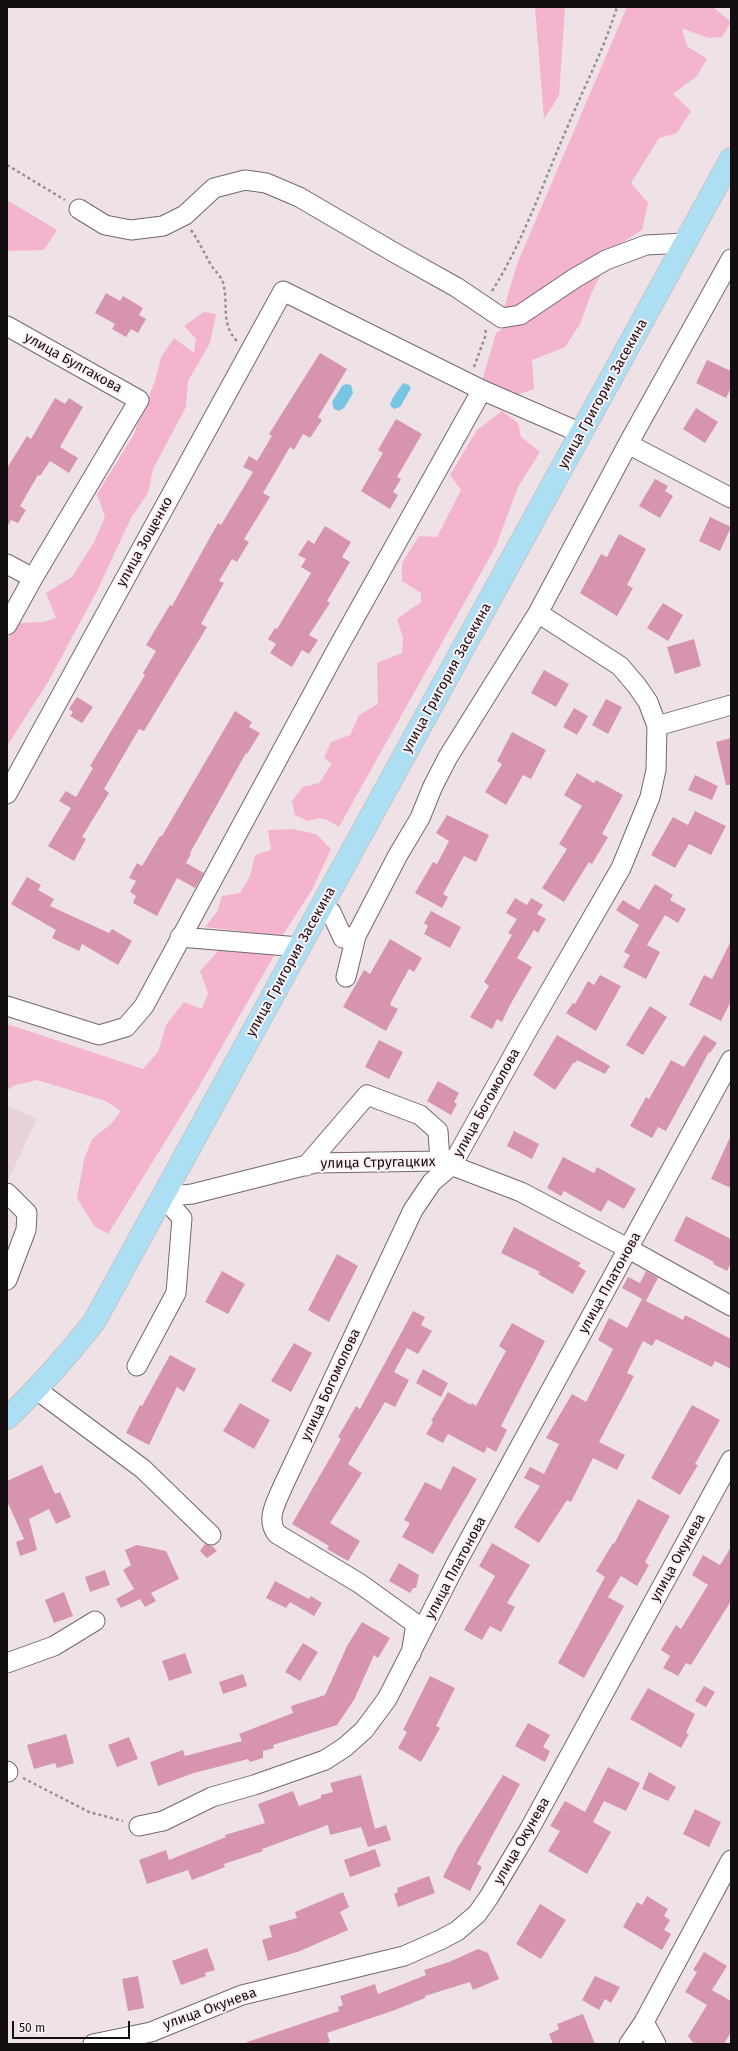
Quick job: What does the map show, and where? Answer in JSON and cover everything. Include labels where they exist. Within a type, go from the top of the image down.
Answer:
[{"type":"main road","name":"улица Григория Засекина","points":[[7,1418],[37,1390],[94,1322],[731,159]]},
{"type":"street","points":[[79,209],[105,226],[131,230],[163,226],[185,215],[214,188],[245,180],[266,183],[299,197],[395,253],[456,286],[488,310],[502,318],[520,315],[575,278],[606,260],[646,245],[685,243]]},
{"type":"street","points":[[346,978],[356,936],[398,855],[420,818],[433,786],[448,757],[538,613],[628,444],[729,269]]},
{"type":"street","name":"улица Зощенко","points":[[7,794],[14,768],[283,291],[474,386]]},
{"type":"street","name":"улица Булгакова","points":[[7,326],[139,400],[33,578]]},
{"type":"street","points":[[7,1006],[99,1035],[126,1027],[144,1006],[180,936],[340,644],[474,386],[581,433]]},
{"type":"street","points":[[628,444],[731,498]]},
{"type":"street","points":[[7,564],[33,578],[7,625]]},
{"type":"street","name":"улица Богомолова","points":[[408,1619],[359,1583],[277,1534],[272,1528],[272,1514],[283,1486],[413,1210],[446,1163],[528,1029],[621,868],[650,798],[656,770],[657,726],[648,702],[620,666],[538,613]]},
{"type":"street","points":[[657,726],[731,705]]},
{"type":"street","points":[[321,907],[331,912],[343,938],[356,936]]},
{"type":"street","points":[[180,936],[300,947]]},
{"type":"street","name":"улица Платонова","points":[[139,1826],[162,1821],[212,1797],[254,1785],[325,1760],[345,1747],[364,1730],[387,1699],[446,1583],[731,1060]]},
{"type":"street","points":[[306,1166],[367,1095],[420,1115],[438,1131],[446,1163]]},
{"type":"street","name":"улица Стругацких","points":[[163,1197],[192,1194],[315,1163],[446,1163],[521,1192],[629,1249],[731,1306]]},
{"type":"street","points":[[7,1193],[27,1213],[26,1230],[7,1280]]},
{"type":"street","points":[[137,1366],[176,1293],[182,1218],[163,1197]]},
{"type":"street","points":[[37,1390],[144,1469],[211,1535]]},
{"type":"street","name":"улица Окунева","points":[[93,2044],[146,2038],[242,1995],[404,1956],[446,1937],[477,1914],[490,1897],[529,1830],[731,1460]]},
{"type":"street","points":[[408,1619],[420,1621],[446,1583]]},
{"type":"street","points":[[408,1619],[416,1624],[411,1654]]},
{"type":"street","points":[[7,1663],[54,1646],[84,1630],[95,1621]]},
{"type":"street","points":[[629,2044],[644,2022],[731,1860]]},
{"type":"street","points":[[644,2022],[656,2044]]},
{"type":"path","points":[[474,386],[485,337],[491,292],[528,225],[583,89],[597,63],[618,7]]},
{"type":"path","points":[[7,165],[79,209]]},
{"type":"path","points":[[185,215],[189,228],[200,244],[211,265],[222,279],[226,323],[234,338],[249,353]]},
{"type":"path","points":[[7,1772],[29,1781],[89,1812],[139,1826]]},
{"type":"shaded area","points":[[535,7],[565,7],[559,96],[544,119]]},
{"type":"shaded area","points":[[627,7],[713,7],[731,22],[722,37],[708,38],[682,28],[687,46],[707,59],[697,76],[673,94],[691,111],[677,133],[659,138],[631,183],[648,203],[642,230],[519,308],[504,308],[517,264]]},
{"type":"shaded area","points":[[7,200],[57,230],[44,250],[7,251]]},
{"type":"shaded area","points":[[604,268],[591,294],[580,324],[565,347],[532,360],[534,389],[513,396],[482,381],[496,333]]},
{"type":"shaded area","points":[[204,312],[216,314],[210,343],[188,381],[186,407],[153,469],[148,493],[131,518],[97,591],[48,682],[7,746],[7,641],[15,623],[43,622],[56,618],[46,593],[72,577],[94,542],[105,517],[97,494],[133,436],[155,381],[161,357],[174,338],[194,353],[196,339],[184,326]]},
{"type":"shaded area","points":[[502,411],[518,423],[521,437],[540,452],[518,487],[496,546],[339,827],[327,820],[319,818],[308,821],[295,815],[292,801],[303,787],[319,783],[332,764],[324,758],[331,742],[350,735],[359,715],[378,704],[377,663],[402,653],[403,638],[397,619],[421,602],[421,593],[402,581],[402,563],[419,536],[437,537],[461,490],[450,475],[477,430]]},
{"type":"shaded area","points":[[293,829],[316,834],[331,849],[312,890],[282,936],[205,927],[217,912],[222,896],[240,893],[250,876],[255,855],[271,850],[268,830]]},
{"type":"shaded area","points":[[220,949],[275,954],[197,1090],[108,1234],[94,1226],[77,1198],[84,1160],[92,1139],[111,1124],[121,1111],[106,1101],[37,1080],[15,1085],[7,1090],[7,1024],[143,1069],[158,1052],[166,1025],[184,1002],[202,1009],[208,993],[200,971]]},
{"type":"shaded area","points":[[7,1105],[37,1119],[7,1183]]},
{"type":"water","points":[[403,383],[409,385],[411,388],[400,407],[394,409],[390,405],[392,399]]},
{"type":"water","points":[[346,384],[351,385],[353,393],[344,408],[339,411],[334,409],[332,402],[342,386]]},
{"type":"building","points":[[106,293],[120,301],[123,296],[143,308],[139,315],[146,319],[138,333],[131,329],[126,337],[112,329],[115,324],[95,313]]},
{"type":"building","points":[[320,353],[347,369],[318,417],[322,420],[310,438],[303,434],[294,450],[290,447],[263,493],[270,497],[244,539],[249,542],[237,562],[232,559],[219,581],[224,583],[201,624],[207,627],[144,731],[139,729],[104,789],[109,793],[82,837],[86,839],[74,861],[48,846],[71,808],[59,801],[66,791],[76,797],[93,768],[90,766],[145,675],[143,673],[156,651],[146,645],[170,605],[172,606],[218,523],[221,525],[253,472],[243,467],[249,456],[257,461],[272,436],[269,434]]},
{"type":"building","points":[[707,360],[731,371],[731,388],[726,398],[696,383]]},
{"type":"building","points":[[55,398],[65,404],[69,398],[83,407],[60,447],[78,458],[69,473],[50,461],[40,476],[38,475],[20,506],[26,510],[18,523],[11,520],[7,527],[7,468],[27,436],[31,439]]},
{"type":"building","points":[[696,408],[718,422],[705,443],[683,429]]},
{"type":"building","points":[[396,419],[422,434],[397,477],[401,479],[393,492],[398,495],[390,509],[361,491],[383,453],[378,450]]},
{"type":"building","points":[[655,479],[668,486],[665,491],[673,496],[660,518],[639,506]]},
{"type":"building","points":[[710,517],[731,527],[720,551],[699,541]]},
{"type":"building","points":[[325,526],[351,542],[342,557],[350,562],[327,601],[330,603],[309,635],[318,640],[309,654],[302,650],[292,667],[270,653],[276,644],[268,639],[275,628],[277,629],[311,573],[301,567],[306,559],[298,555],[308,540],[314,544]]},
{"type":"building","points":[[619,534],[646,549],[627,585],[633,588],[617,616],[580,593],[601,554],[607,557]]},
{"type":"building","points":[[663,603],[683,615],[668,641],[647,628]]},
{"type":"building","points":[[694,639],[701,666],[675,674],[667,647]]},
{"type":"building","points":[[544,670],[569,684],[556,707],[531,693]]},
{"type":"building","points":[[77,697],[93,707],[82,723],[70,716],[73,712],[69,709]]},
{"type":"building","points":[[606,699],[622,707],[608,734],[592,725]]},
{"type":"building","points":[[574,708],[588,716],[577,735],[563,727]]},
{"type":"building","points":[[235,711],[252,722],[249,727],[260,733],[247,754],[246,753],[190,853],[191,854],[186,863],[204,873],[195,888],[177,878],[157,916],[133,903],[136,896],[130,892],[136,881],[129,878],[137,863],[142,866],[160,836],[162,836]]},
{"type":"building","points":[[512,732],[546,750],[531,779],[523,775],[506,805],[485,792],[502,764],[497,761]]},
{"type":"building","points":[[731,738],[731,785],[726,785],[716,742]]},
{"type":"building","points":[[577,773],[594,783],[596,780],[623,795],[602,834],[608,837],[592,864],[589,862],[564,902],[542,888],[567,849],[559,844],[582,806],[564,795]]},
{"type":"building","points":[[695,775],[718,786],[712,800],[688,790]]},
{"type":"building","points":[[695,811],[726,826],[711,855],[689,844],[675,868],[651,855],[673,817],[688,825]]},
{"type":"building","points":[[447,815],[489,835],[476,862],[464,856],[443,894],[448,897],[442,908],[415,893],[433,862],[437,864],[449,841],[436,833]]},
{"type":"building","points":[[27,877],[41,885],[38,890],[54,899],[50,906],[109,933],[112,929],[132,941],[118,965],[82,944],[79,951],[52,938],[56,930],[11,904]]},
{"type":"building","points":[[655,884],[673,895],[670,900],[686,909],[678,923],[665,915],[647,945],[660,952],[646,979],[623,967],[630,955],[624,952],[639,925],[616,910],[623,900],[639,910]]},
{"type":"building","points":[[515,898],[527,905],[531,898],[543,905],[537,914],[546,919],[538,933],[534,930],[517,958],[532,967],[502,1022],[497,1019],[492,1029],[470,1017],[489,986],[484,982],[512,935],[508,933],[517,919],[506,913]]},
{"type":"building","points":[[431,911],[461,927],[450,948],[424,934],[428,926],[424,923]]},
{"type":"building","points":[[390,939],[422,958],[414,972],[409,969],[392,1000],[390,1005],[398,1009],[386,1031],[343,1007],[364,970],[370,974]]},
{"type":"building","points":[[731,941],[731,1001],[721,1021],[689,1005],[704,975],[712,979]]},
{"type":"building","points":[[600,975],[621,986],[596,1031],[566,1013],[573,1003],[575,1004],[588,981],[594,985]]},
{"type":"building","points":[[650,1006],[667,1017],[643,1055],[626,1045]]},
{"type":"building","points":[[557,1035],[610,1066],[605,1074],[577,1060],[576,1063],[574,1062],[555,1090],[533,1075]]},
{"type":"building","points":[[704,1035],[717,1043],[710,1053],[709,1052],[666,1131],[658,1127],[652,1138],[630,1126],[646,1097],[649,1099],[671,1060],[684,1067]]},
{"type":"building","points":[[379,1040],[403,1052],[389,1079],[365,1067]]},
{"type":"building","points":[[438,1081],[459,1093],[454,1102],[457,1104],[451,1115],[427,1101]]},
{"type":"building","points":[[514,1131],[539,1144],[532,1159],[507,1146]]},
{"type":"building","points":[[731,1135],[731,1188],[711,1179]]},
{"type":"building","points":[[563,1157],[594,1173],[597,1167],[636,1189],[624,1209],[608,1200],[601,1212],[564,1191],[561,1196],[547,1188]]},
{"type":"building","points":[[686,1216],[731,1239],[731,1263],[727,1271],[713,1264],[714,1262],[674,1241]]},
{"type":"building","points":[[514,1227],[581,1263],[578,1266],[586,1271],[573,1294],[538,1274],[540,1272],[501,1253]]},
{"type":"building","points":[[337,1254],[358,1266],[329,1322],[308,1310]]},
{"type":"building","points":[[222,1271],[245,1284],[228,1314],[205,1302]]},
{"type":"building","points":[[646,1271],[658,1278],[646,1301],[622,1288],[628,1277],[640,1283]]},
{"type":"building","points":[[642,1299],[683,1320],[685,1315],[731,1339],[731,1369],[715,1361],[712,1367],[656,1339],[652,1346],[643,1341],[627,1373],[634,1376],[599,1442],[625,1455],[617,1470],[593,1458],[571,1502],[567,1500],[539,1543],[514,1527],[540,1486],[524,1478],[530,1467],[544,1474],[559,1444],[546,1438],[572,1394],[586,1402],[613,1349],[598,1340],[609,1318],[627,1328]]},
{"type":"building","points":[[413,1311],[425,1317],[421,1325],[432,1331],[418,1354],[407,1348],[394,1372],[409,1380],[395,1407],[385,1402],[348,1464],[362,1473],[330,1523],[360,1541],[348,1561],[327,1549],[329,1546],[292,1524],[341,1439],[338,1437],[356,1406],[360,1409]]},
{"type":"building","points":[[512,1323],[545,1341],[501,1426],[507,1430],[496,1452],[487,1447],[484,1453],[448,1434],[443,1443],[426,1434],[433,1422],[431,1421],[448,1392],[471,1405],[472,1403],[476,1406],[506,1351],[499,1346]]},
{"type":"building","points":[[294,1343],[312,1353],[291,1392],[271,1381]]},
{"type":"building","points":[[170,1355],[196,1369],[184,1392],[177,1387],[149,1445],[126,1433],[140,1405],[142,1406]]},
{"type":"building","points":[[423,1369],[448,1383],[441,1397],[416,1383]]},
{"type":"building","points":[[240,1403],[270,1420],[254,1449],[223,1431]]},
{"type":"building","points":[[692,1405],[720,1420],[695,1464],[698,1465],[680,1495],[651,1478]]},
{"type":"building","points":[[42,1465],[55,1494],[60,1492],[71,1517],[56,1524],[49,1509],[29,1519],[37,1550],[20,1556],[16,1542],[24,1539],[7,1501],[7,1481]]},
{"type":"building","points":[[453,1466],[477,1479],[433,1554],[402,1537],[410,1523],[404,1520],[425,1482],[441,1490]]},
{"type":"building","points":[[638,1499],[670,1516],[645,1562],[649,1565],[637,1586],[621,1576],[608,1597],[624,1606],[584,1678],[558,1663],[605,1577],[596,1571],[613,1543],[614,1544]]},
{"type":"building","points":[[492,1543],[530,1565],[507,1603],[515,1607],[501,1632],[490,1626],[482,1640],[464,1630],[495,1576],[479,1566]]},
{"type":"building","points":[[205,1544],[212,1546],[217,1551],[207,1558],[200,1551]]},
{"type":"building","points":[[137,1545],[166,1551],[179,1579],[151,1593],[156,1601],[145,1607],[140,1599],[121,1608],[116,1599],[134,1589],[123,1570],[131,1565],[125,1550]]},
{"type":"building","points":[[731,1547],[731,1601],[691,1665],[686,1663],[678,1676],[663,1668],[670,1656],[661,1650],[676,1625],[681,1629],[708,1585],[692,1575],[703,1555],[720,1565]]},
{"type":"building","points":[[399,1563],[419,1575],[416,1588],[413,1588],[410,1593],[389,1581]]},
{"type":"building","points":[[105,1570],[110,1585],[90,1592],[85,1577]]},
{"type":"building","points":[[275,1581],[309,1599],[311,1596],[322,1603],[314,1616],[290,1602],[286,1608],[266,1598]]},
{"type":"building","points":[[64,1592],[73,1616],[54,1623],[45,1600]]},
{"type":"building","points":[[362,1622],[390,1638],[378,1658],[374,1655],[354,1700],[337,1725],[273,1745],[274,1748],[263,1751],[263,1758],[250,1762],[248,1759],[194,1773],[158,1786],[150,1762],[183,1750],[185,1756],[242,1741],[239,1734],[293,1713],[291,1706],[325,1695],[347,1646]]},
{"type":"building","points":[[303,1643],[318,1652],[300,1681],[285,1672]]},
{"type":"building","points":[[185,1653],[192,1673],[169,1681],[162,1661]]},
{"type":"building","points":[[243,1674],[247,1686],[223,1694],[219,1682]]},
{"type":"building","points":[[430,1676],[455,1688],[436,1726],[440,1728],[421,1762],[398,1748],[407,1732],[403,1730]]},
{"type":"building","points":[[704,1686],[715,1692],[706,1707],[695,1701]]},
{"type":"building","points":[[648,1688],[695,1714],[686,1733],[689,1734],[681,1748],[630,1719]]},
{"type":"building","points":[[528,1723],[550,1735],[543,1747],[550,1751],[545,1762],[515,1746]]},
{"type":"building","points":[[66,1734],[74,1763],[57,1768],[55,1763],[34,1769],[27,1745]]},
{"type":"building","points":[[129,1737],[138,1759],[117,1767],[108,1745]]},
{"type":"building","points":[[608,1767],[640,1783],[626,1811],[604,1801],[593,1822],[611,1832],[587,1874],[548,1851],[560,1831],[550,1826],[565,1801],[585,1812]]},
{"type":"building","points":[[649,1772],[676,1787],[668,1801],[642,1789]]},
{"type":"building","points":[[361,1775],[375,1829],[386,1825],[391,1840],[368,1847],[361,1827],[330,1835],[328,1825],[262,1849],[263,1851],[224,1864],[225,1867],[192,1880],[188,1870],[147,1884],[139,1860],[166,1850],[169,1860],[226,1837],[225,1835],[265,1823],[258,1804],[293,1791],[299,1806],[321,1798],[321,1795],[333,1792],[330,1783]]},
{"type":"building","points":[[503,1775],[520,1784],[477,1864],[482,1867],[470,1891],[443,1877],[458,1847]]},
{"type":"building","points":[[695,1809],[721,1822],[709,1847],[683,1834]]},
{"type":"building","points":[[375,1849],[381,1866],[350,1877],[344,1860]]},
{"type":"building","points":[[429,1876],[435,1893],[398,1907],[394,1894],[398,1892],[397,1888]]},
{"type":"building","points":[[343,1892],[349,1907],[340,1912],[348,1930],[300,1951],[268,1961],[262,1940],[272,1937],[269,1926],[297,1918],[295,1912]]},
{"type":"building","points":[[647,1896],[668,1909],[664,1916],[670,1920],[664,1930],[671,1934],[662,1950],[623,1927],[637,1902],[642,1905]]},
{"type":"building","points":[[540,1904],[566,1920],[541,1959],[516,1944]]},
{"type":"building","points":[[207,1948],[215,1970],[205,1973],[206,1976],[181,1985],[172,1961]]},
{"type":"building","points":[[478,1949],[488,1953],[499,1979],[473,1990],[470,1982],[425,1996],[425,1998],[395,2010],[327,2033],[330,2042],[323,2044],[247,2044],[247,2042],[339,2011],[338,2007],[343,2005],[340,1996],[375,1984],[378,1994],[426,1975],[424,1970],[449,1962]]},
{"type":"building","points":[[704,1952],[727,1966],[712,1990],[731,2001],[731,2032],[724,2044],[694,2044],[688,2036],[707,2005],[685,1992],[697,1972],[693,1970]]},
{"type":"building","points":[[138,1976],[144,2008],[128,2011],[122,1979]]},
{"type":"building","points":[[595,1976],[620,1987],[611,2003],[605,1999],[599,2010],[582,2000]]},
{"type":"building","points":[[583,2014],[595,2044],[553,2044],[549,2034],[559,2029],[557,2024]]}]
